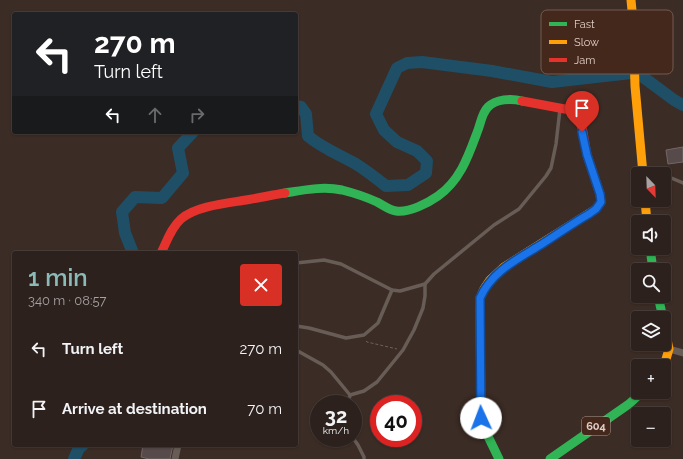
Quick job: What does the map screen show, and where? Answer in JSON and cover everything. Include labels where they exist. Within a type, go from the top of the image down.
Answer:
[{"type":"street","points":[[631,0],[632,10]]},
{"type":"street","points":[[635,74],[642,167]]},
{"type":"street","points":[[162,251],[175,226],[183,216],[216,205],[315,188],[336,189],[358,194],[379,202],[390,209],[398,211],[410,210],[428,202],[444,192],[456,178],[470,154],[487,107],[496,102],[514,99],[570,110],[579,118],[587,155],[600,194],[601,202],[596,209],[589,214],[504,267],[490,280],[480,298],[481,418],[483,426],[499,459]]},
{"type":"street","points":[[671,350],[683,353]]},
{"type":"street","name":"604","points":[[550,459],[634,399]]},
{"type":"street","points":[[175,459],[178,447]]},
{"type":"lane","points":[[298,263],[324,260],[340,264],[392,290],[400,291],[425,284],[434,274],[494,225],[519,209],[546,176],[551,168],[556,144],[560,108]]},
{"type":"lane","points":[[671,178],[683,183]]},
{"type":"lane","points":[[354,395],[364,392],[376,382],[403,350],[414,330],[423,308],[425,284]]},
{"type":"lane","points":[[298,326],[346,338],[364,334],[378,322],[392,290]]},
{"type":"lane","points":[[298,351],[323,365],[331,372],[349,395]]},
{"type":"lane","points":[[359,447],[364,459]]},
{"type":"path","points":[[364,334],[366,342],[403,350]]},
{"type":"building","points":[[683,147],[683,162],[668,164],[666,150]]},
{"type":"building","points":[[143,447],[173,447],[170,459],[149,459],[141,457]]},
{"type":"waterway","points":[[298,106],[301,107],[306,114],[308,136],[313,140],[356,164],[386,186],[408,185],[426,173],[427,161],[417,151],[397,142],[384,130],[376,114],[397,68],[407,63],[422,62],[492,71],[552,82],[622,74]]},
{"type":"waterway","points":[[639,74],[683,105]]},
{"type":"waterway","points":[[132,251],[125,233],[122,212],[135,197],[162,198],[183,173],[178,148],[191,134]]},
{"type":"waterway","points":[[74,459],[80,447]]},
{"type":"traffic: fast","points":[[285,193],[328,188],[346,191],[364,197],[377,202],[388,209],[401,211],[418,207],[438,196],[453,182],[463,166],[486,109],[491,104],[499,101],[522,101]]},
{"type":"traffic: fast","points":[[651,255],[652,263]]},
{"type":"traffic: fast","points":[[660,303],[661,311]]},
{"type":"traffic: fast","points":[[480,310],[481,418],[483,426],[499,459]]},
{"type":"traffic: fast","points":[[550,459],[634,399]]},
{"type":"traffic: slow","points":[[631,0],[632,10]]},
{"type":"traffic: slow","points":[[635,74],[642,167]]},
{"type":"traffic: slow","points":[[646,207],[646,215]]},
{"type":"traffic: slow","points":[[480,310],[480,298],[484,289],[490,280],[504,267],[596,209]]},
{"type":"traffic: slow","points":[[666,359],[668,351]]},
{"type":"traffic: jam","points":[[522,101],[570,110],[579,118],[587,155],[600,194],[601,202],[596,209]]},
{"type":"traffic: jam","points":[[162,251],[174,226],[181,219],[195,211],[212,206],[285,193]]},
{"type":"route","points":[[481,418],[480,298],[484,289],[490,280],[504,267],[589,214],[596,209],[601,202],[582,132]]}]
